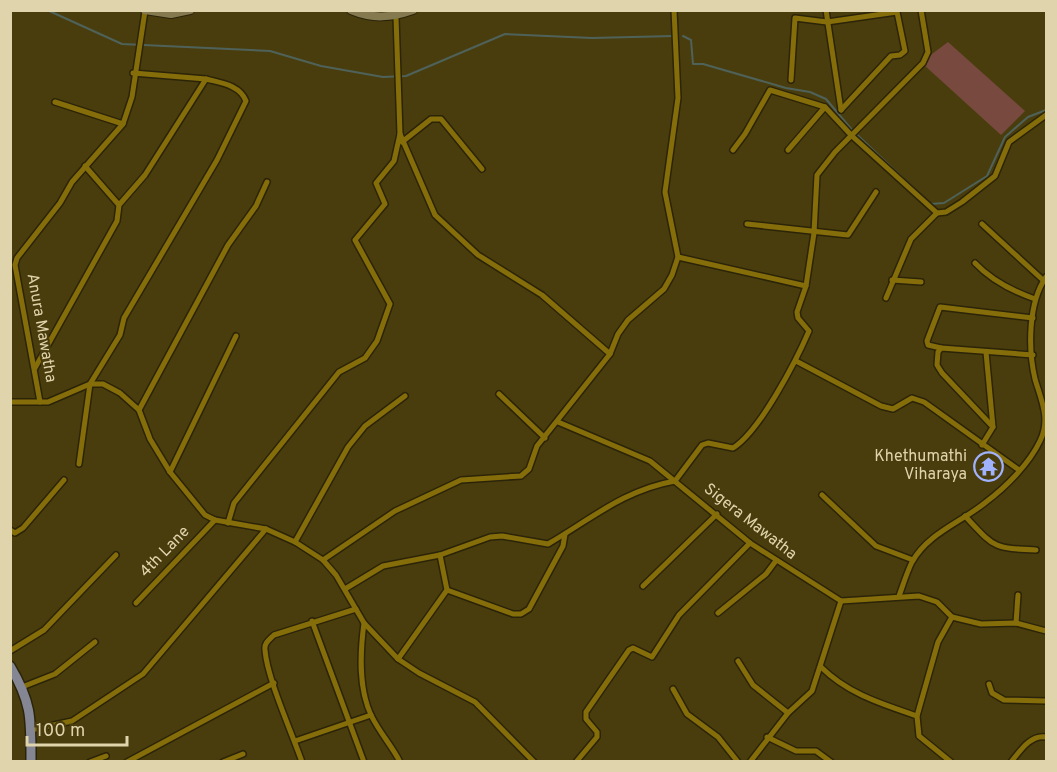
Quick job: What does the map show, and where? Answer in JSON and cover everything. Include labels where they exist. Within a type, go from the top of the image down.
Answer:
[{"type":"main road","points":[[145,11],[170,13],[190,10]]},
{"type":"main road","points":[[351,10],[367,17],[396,18],[413,10]]},
{"type":"main road","points":[[10,666],[22,687],[32,719],[31,762]]},
{"type":"street","points":[[323,560],[394,511],[461,480],[521,476],[529,469],[537,446],[610,354],[618,334],[628,320],[664,289],[678,257],[665,192],[678,98],[674,10]]},
{"type":"street","points":[[791,80],[795,18],[827,22],[897,12],[905,51],[891,56],[841,110],[839,99],[827,22],[825,10]]},
{"type":"street","points":[[345,589],[383,566],[440,555],[490,537],[502,536],[548,544],[581,521],[630,494],[652,485],[675,481],[702,445],[708,443],[733,448],[744,441],[755,428],[796,361],[809,331],[798,318],[797,312],[806,286],[814,233],[818,175],[835,152],[923,63],[928,52],[921,10]]},
{"type":"street","name":"Anura Mawatha","points":[[40,402],[15,265],[17,258],[85,166],[123,124],[132,97],[133,73],[145,11]]},
{"type":"street","points":[[396,18],[400,134],[435,216],[478,255],[542,295],[610,354]]},
{"type":"street","points":[[79,464],[90,384],[120,335],[124,318],[217,160],[246,101],[243,93],[231,86],[206,79],[133,73]]},
{"type":"street","points":[[34,368],[117,221],[119,206],[145,175],[206,79]]},
{"type":"street","points":[[733,150],[745,134],[770,90],[825,107],[937,213]]},
{"type":"street","points":[[55,102],[123,124]]},
{"type":"street","points":[[788,150],[825,107]]},
{"type":"street","points":[[886,298],[910,239],[937,213],[946,212],[962,202],[995,176],[1009,142],[1047,115]]},
{"type":"street","points":[[402,142],[431,119],[441,118],[482,169]]},
{"type":"street","points":[[228,523],[234,503],[339,372],[365,358],[377,341],[390,304],[355,240],[385,204],[376,183],[394,160],[400,134]]},
{"type":"street","points":[[85,166],[119,206]]},
{"type":"street","points":[[139,410],[228,245],[256,206],[267,182]]},
{"type":"street","points":[[747,224],[848,235],[876,192]]},
{"type":"street","points":[[899,596],[913,560],[939,533],[987,502],[1029,460],[1041,439],[1046,416],[1044,398],[1035,378],[1033,318],[1035,299],[1045,279],[982,224]]},
{"type":"street","points":[[678,257],[806,286]]},
{"type":"street","points":[[975,263],[987,276],[1013,291],[1035,299]]},
{"type":"street","points":[[10,279],[18,280]]},
{"type":"street","points":[[892,280],[921,282]]},
{"type":"street","points":[[1033,318],[940,308],[927,342],[928,345],[941,348],[1033,355]]},
{"type":"street","points":[[170,472],[236,336]]},
{"type":"street","points":[[941,348],[938,352],[937,365],[942,373],[993,427]]},
{"type":"street","points":[[982,446],[993,427],[986,352]]},
{"type":"street","points":[[796,361],[881,406],[893,409],[912,398],[924,402],[1018,470]]},
{"type":"street","points":[[10,402],[40,402],[90,384],[103,384],[111,388],[139,410],[150,440],[170,472],[205,515],[228,523],[266,529],[295,542],[323,560],[345,589],[364,623],[398,658],[419,673],[475,702],[534,762]]},
{"type":"street","points":[[499,394],[545,438]]},
{"type":"street","points":[[295,542],[348,447],[365,426],[405,396]]},
{"type":"street","name":"Sigera Mawatha","points":[[558,422],[650,461],[775,562],[841,601]]},
{"type":"street","points":[[10,530],[15,533],[23,528],[64,480]]},
{"type":"street","points":[[822,495],[876,546],[913,560]]},
{"type":"street","points":[[643,586],[717,514]]},
{"type":"street","points":[[965,516],[996,546],[1036,550]]},
{"type":"street","name":"4th Lane","points":[[136,603],[215,520]]},
{"type":"street","points":[[31,730],[72,721],[143,674],[266,529]]},
{"type":"street","points":[[447,590],[513,614],[521,614],[529,609],[563,546],[565,534]]},
{"type":"street","points":[[576,762],[597,737],[597,732],[586,718],[586,712],[629,650],[633,648],[652,657],[679,615],[750,543]]},
{"type":"street","points":[[10,651],[44,630],[116,555]]},
{"type":"street","points":[[398,658],[447,590],[440,555]]},
{"type":"street","points":[[718,613],[766,574],[775,562]]},
{"type":"street","points":[[1016,623],[1018,595]]},
{"type":"street","points":[[750,762],[767,737],[812,691],[841,601],[919,596],[937,602],[952,617],[981,624],[1016,623],[1047,631]]},
{"type":"street","points":[[302,762],[264,649],[274,635],[312,621],[356,609]]},
{"type":"street","points":[[951,762],[919,736],[917,716],[938,642],[952,617]]},
{"type":"street","points":[[312,621],[364,762]]},
{"type":"street","points":[[364,623],[360,649],[363,683],[371,716],[400,762]]},
{"type":"street","points":[[22,687],[55,674],[95,642]]},
{"type":"street","points":[[738,661],[753,685],[788,713]]},
{"type":"street","points":[[821,667],[857,694],[917,716]]},
{"type":"street","points":[[127,762],[274,683]]},
{"type":"street","points":[[989,684],[992,693],[1004,700],[1047,701]]},
{"type":"street","points":[[673,689],[687,714],[718,737],[738,762]]},
{"type":"street","points":[[295,741],[371,716]]},
{"type":"street","points":[[767,737],[796,751],[816,751],[831,762]]},
{"type":"street","points":[[1011,762],[1027,742],[1037,737],[1047,737]]},
{"type":"street","points":[[223,762],[243,754]]},
{"type":"street","points":[[90,762],[106,756]]},
{"type":"shaded area","points":[[948,42],[1025,111],[1001,135],[924,65],[932,54]]},
{"type":"waterway","points":[[47,10],[122,44],[270,51],[321,66],[383,77],[406,76],[505,34],[592,38],[673,36]]},
{"type":"waterway","points":[[683,36],[691,40],[693,64],[703,64],[786,88],[810,92],[826,99],[852,130],[926,200]]},
{"type":"waterway","points":[[930,204],[944,203],[987,176],[1005,137],[1028,117],[1046,110]]},
{"type":"place","name":"Khethumathi Viharaya","points":[[988,466]]}]
